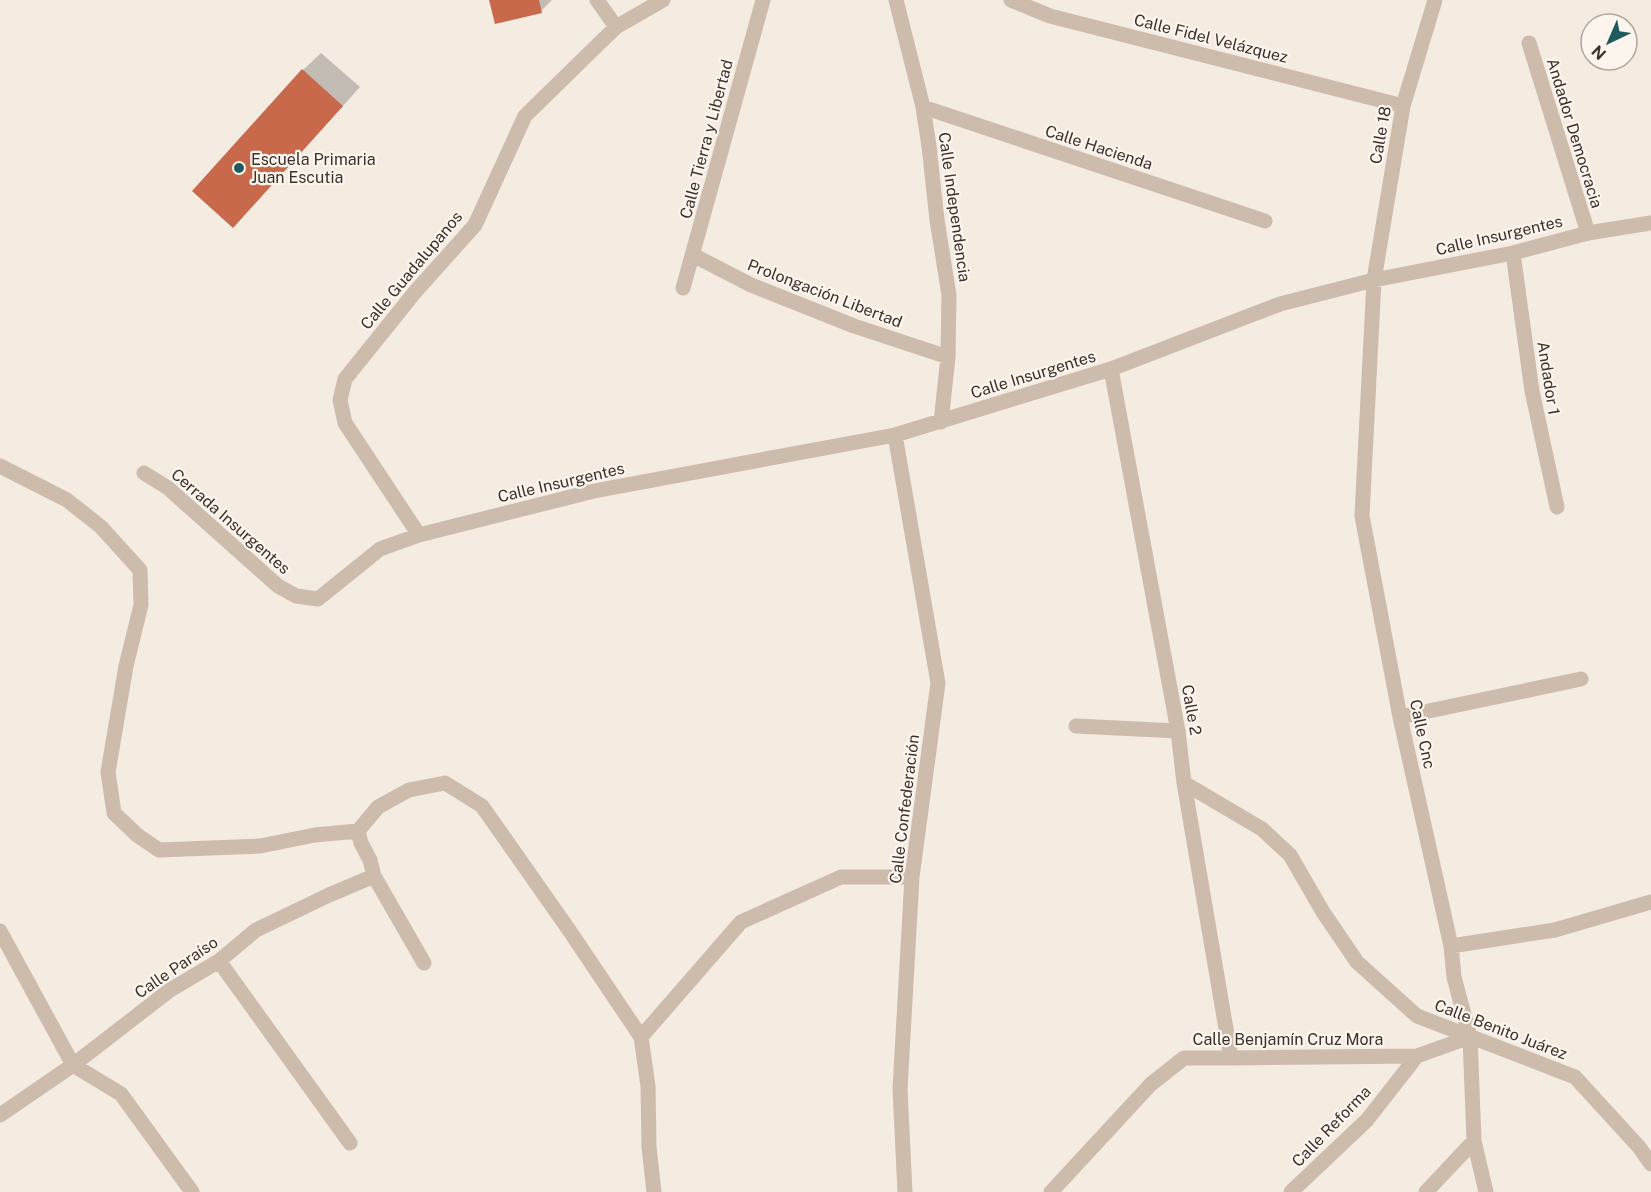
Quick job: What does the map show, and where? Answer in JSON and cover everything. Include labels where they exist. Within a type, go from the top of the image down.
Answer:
[{"type":"street","points":[[597,0],[616,27]]},
{"type":"street","name":"Calle Guadalupanos","points":[[419,535],[345,423],[340,400],[345,379],[415,292],[475,225],[525,116],[616,27],[663,0]]},
{"type":"street","name":"Calle Tierra y Libertad","points":[[683,288],[764,0]]},
{"type":"street","name":"Calle Independencia","points":[[896,0],[923,108],[949,295],[948,357],[941,422]]},
{"type":"street","name":"Calle Fidel Velázquez","points":[[1011,0],[1050,16],[1403,106]]},
{"type":"street","name":"Calle 18","points":[[1374,280],[1403,106],[1435,0]]},
{"type":"street","name":"Andador Democracia","points":[[1529,43],[1588,233]]},
{"type":"street","name":"Calle Hacienda","points":[[923,108],[1265,221]]},
{"type":"street","name":"Calle Insurgentes","points":[[419,535],[594,490],[895,435],[1111,369],[1280,304],[1374,280],[1513,253],[1588,233],[1651,224]]},
{"type":"street","name":"Andador 1","points":[[1513,253],[1532,391],[1557,507]]},
{"type":"street","name":"Prolongación Libertad","points":[[693,255],[751,285],[813,310],[948,357]]},
{"type":"street","name":"Calle Cnc","points":[[1374,280],[1362,516],[1400,717],[1451,946],[1454,977],[1470,1037],[1474,1141],[1486,1192]]},
{"type":"street","name":"Calle 2","points":[[1111,369],[1178,731],[1184,783],[1231,1058]]},
{"type":"street","name":"Calle Confederación","points":[[895,435],[938,683],[912,877],[900,1089],[905,1192]]},
{"type":"street","points":[[0,466],[67,500],[102,527],[140,570],[141,605],[126,666],[108,772],[114,813],[136,836],[159,850],[260,846],[358,831],[378,807],[409,790],[445,783],[482,806],[641,1037],[648,1086],[649,1147],[654,1192]]},
{"type":"street","name":"Cerrada Insurgentes","points":[[144,473],[168,488],[278,586],[296,596],[318,599],[380,549],[419,535]]},
{"type":"street","points":[[1400,717],[1581,679]]},
{"type":"street","points":[[1076,726],[1178,731]]},
{"type":"street","name":"Calle Benito Juárez","points":[[1184,783],[1262,829],[1290,855],[1323,912],[1357,962],[1417,1016],[1575,1077],[1639,1147],[1651,1164]]},
{"type":"street","points":[[358,831],[374,876],[424,963]]},
{"type":"street","name":"Calle Paraíso","points":[[0,1115],[73,1065],[170,990],[219,961],[256,930],[374,876]]},
{"type":"street","points":[[641,1037],[741,922],[841,877],[912,877]]},
{"type":"street","points":[[1451,946],[1555,930],[1651,902]]},
{"type":"street","points":[[0,931],[73,1065],[121,1094],[192,1192]]},
{"type":"street","points":[[219,961],[350,1143]]},
{"type":"street","name":"Calle Benjamín Cruz Mora","points":[[1051,1192],[1151,1084],[1184,1058],[1417,1056],[1470,1037]]},
{"type":"street","name":"Calle Reforma","points":[[1291,1192],[1367,1120],[1417,1056]]},
{"type":"street","points":[[1426,1192],[1474,1141]]},
{"type":"building","points":[[489,0],[539,0],[542,13],[495,24]]},
{"type":"building","points":[[302,69],[343,106],[233,228],[192,191]]},
{"type":"place","name":"Escuela Primaria Juan Escutia","points":[[239,168]]}]
